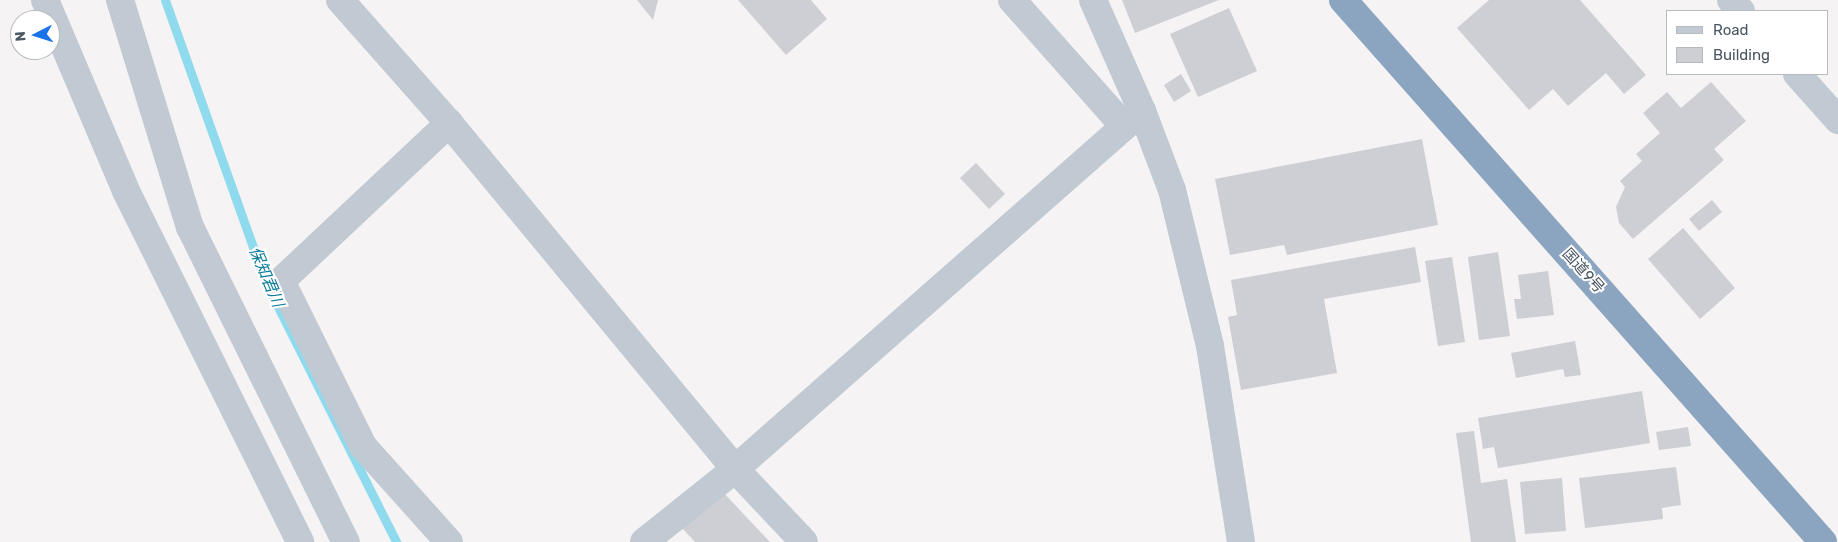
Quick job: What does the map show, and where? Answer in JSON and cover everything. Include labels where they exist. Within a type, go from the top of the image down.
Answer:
[{"type":"highway","name":"国道9号","points":[[1343,0],[1823,542]]},
{"type":"street","points":[[45,0],[126,191],[300,542]]},
{"type":"street","points":[[340,0],[449,123],[735,469],[804,542]]},
{"type":"street","points":[[1012,0],[1133,118]]},
{"type":"street","points":[[1093,0],[1133,118],[1172,190],[1210,346],[1241,542]]},
{"type":"street","points":[[1731,0],[1740,10]]},
{"type":"street","points":[[126,3],[190,227],[346,542]]},
{"type":"street","points":[[1798,75],[1838,120]]},
{"type":"street","points":[[644,542],[735,469],[1133,118]]},
{"type":"street","points":[[448,542],[362,446],[280,281],[449,123]]},
{"type":"building","points":[[637,0],[658,0],[653,20]]},
{"type":"building","points":[[738,0],[811,0],[827,19],[786,55]]},
{"type":"building","points":[[1122,0],[1219,0],[1135,33]]},
{"type":"building","points":[[1489,0],[1580,0],[1646,75],[1624,94],[1606,73],[1568,106],[1553,89],[1529,110],[1457,28]]},
{"type":"building","points":[[1229,8],[1257,71],[1198,97],[1170,34]]},
{"type":"building","points":[[1181,74],[1191,91],[1174,102],[1164,85]]},
{"type":"building","points":[[1711,82],[1746,121],[1714,149],[1724,160],[1633,239],[1619,223],[1616,207],[1625,187],[1620,181],[1642,161],[1636,154],[1660,133],[1643,113],[1667,92],[1681,108]]},
{"type":"building","points":[[1422,139],[1438,225],[1287,255],[1284,245],[1230,255],[1215,179]]},
{"type":"building","points":[[976,163],[1005,194],[989,209],[960,178]]},
{"type":"building","points":[[1712,200],[1722,212],[1699,231],[1689,219]]},
{"type":"building","points":[[1683,228],[1735,288],[1700,319],[1648,259]]},
{"type":"building","points":[[1415,247],[1421,282],[1324,299],[1337,373],[1241,390],[1228,317],[1237,315],[1231,280]]},
{"type":"building","points":[[1498,252],[1510,336],[1479,340],[1468,257]]},
{"type":"building","points":[[1452,257],[1465,342],[1438,346],[1425,261]]},
{"type":"building","points":[[1548,271],[1554,315],[1517,319],[1514,299],[1521,299],[1518,275]]},
{"type":"building","points":[[1575,341],[1581,375],[1565,377],[1563,369],[1516,378],[1511,353]]},
{"type":"building","points":[[1642,391],[1650,443],[1498,468],[1494,447],[1483,449],[1478,418]]},
{"type":"building","points":[[1688,427],[1691,446],[1659,450],[1656,432]]},
{"type":"building","points":[[1474,431],[1481,483],[1507,479],[1516,542],[1471,542],[1456,433]]},
{"type":"building","points":[[1676,467],[1681,505],[1662,508],[1663,519],[1585,528],[1579,478]]},
{"type":"building","points":[[1562,478],[1566,531],[1525,534],[1520,482]]},
{"type":"building","points":[[721,490],[770,542],[695,542],[682,528]]},
{"type":"waterway","name":"保知君川","points":[[165,0],[266,283],[396,542]]}]
